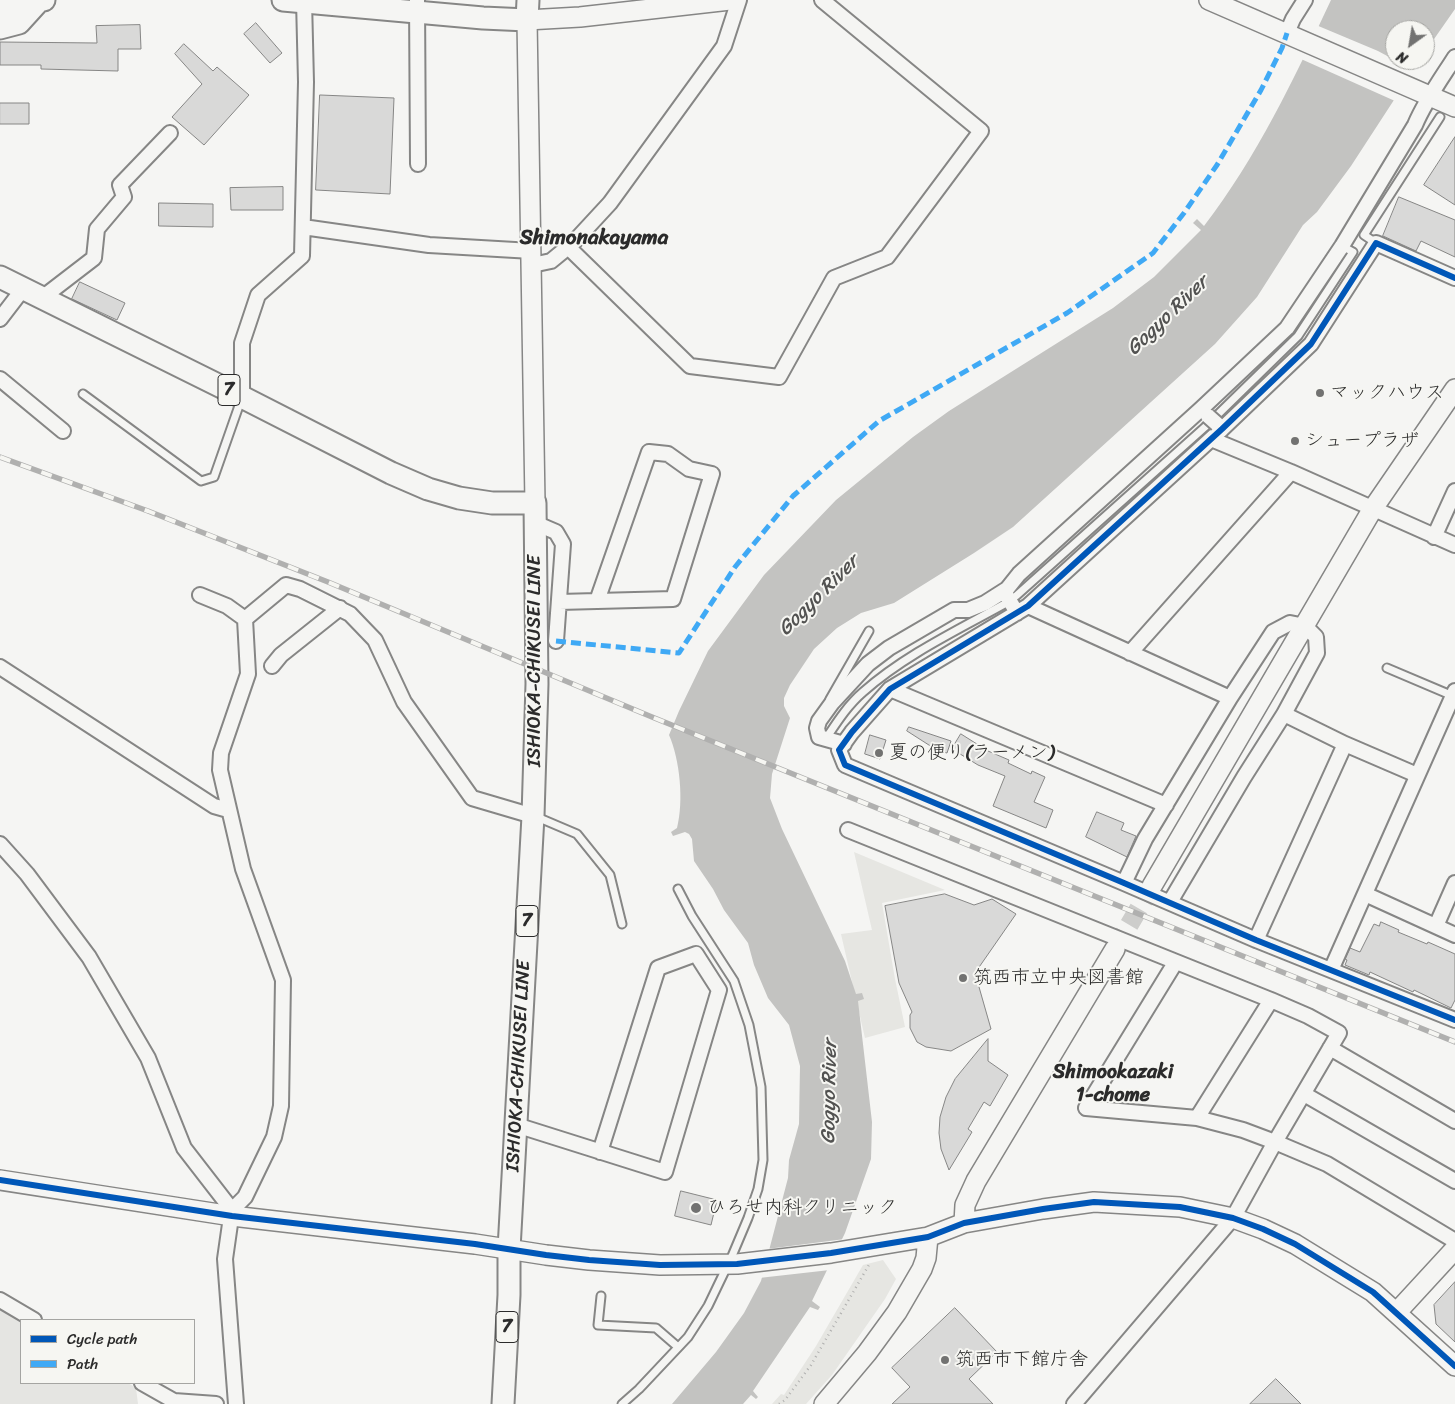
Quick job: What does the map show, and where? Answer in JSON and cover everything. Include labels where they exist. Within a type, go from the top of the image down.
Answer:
[{"type":"main road","points":[[0,28],[19,23],[38,0]]},
{"type":"main road","points":[[0,7],[45,0]]},
{"type":"main road","points":[[283,0],[417,6],[499,19],[528,10]]},
{"type":"main road","name":"7","points":[[0,277],[428,489],[459,498],[535,513]]},
{"type":"main road","name":"ISHIOKA-CHIKUSEI LINE","points":[[503,1404],[509,1295],[509,1249],[533,816],[537,684],[535,513]]},
{"type":"street","points":[[556,642],[563,544],[556,532],[535,513],[528,10],[580,17],[730,0]]},
{"type":"street","points":[[303,227],[551,261],[568,247],[610,204],[724,46],[739,0]]},
{"type":"street","points":[[568,247],[690,366],[780,377],[834,278],[888,257],[981,131],[822,0]]},
{"type":"street","points":[[1209,0],[1426,94],[1448,112]]},
{"type":"street","points":[[1291,35],[1293,19],[1305,0]]},
{"type":"street","points":[[242,397],[242,343],[258,295],[302,256],[306,82],[304,1]]},
{"type":"street","points":[[417,6],[418,164]]},
{"type":"street","points":[[1455,57],[1426,94],[1415,125],[1342,246],[1287,328],[1212,419],[1211,439],[1015,601],[890,688],[839,750],[845,765],[1124,882],[1256,940],[1455,1020]]},
{"type":"street","points":[[0,319],[32,294],[94,258],[97,229],[124,197],[120,185],[170,133]]},
{"type":"street","points":[[1015,601],[1027,568],[1212,419],[1311,344],[1376,243],[1455,278]]},
{"type":"street","points":[[0,379],[63,431]]},
{"type":"street","points":[[1152,886],[1372,510],[1455,389]]},
{"type":"street","points":[[1211,439],[1291,472],[1455,546]]},
{"type":"street","points":[[559,602],[597,601],[673,599],[712,474],[688,469],[668,454],[649,452],[597,601]]},
{"type":"street","points":[[1130,653],[1291,472]]},
{"type":"street","points":[[1434,536],[1455,491]]},
{"type":"street","points":[[245,619],[286,585],[300,589],[350,614],[375,640],[404,702],[472,798],[533,816]]},
{"type":"street","points":[[200,595],[226,606],[245,619]]},
{"type":"street","points":[[844,744],[819,737],[817,728],[822,716],[832,703],[868,664],[889,648],[954,610],[968,610],[985,602],[1015,601],[1230,698]]},
{"type":"street","points":[[272,666],[281,655],[340,608]]},
{"type":"street","points":[[236,1404],[225,1259],[232,1213],[246,1197],[274,1137],[281,1106],[282,980],[243,869],[220,770],[221,753],[248,674],[245,619]]},
{"type":"street","points":[[1124,882],[1145,839],[1230,698],[1273,632],[1290,623],[1305,626],[1316,638],[1317,653],[1284,714],[1244,777],[1170,902]]},
{"type":"street","points":[[0,668],[214,806],[228,810]]},
{"type":"street","points":[[890,688],[1166,805]]},
{"type":"street","points":[[1331,970],[1453,698]]},
{"type":"street","points":[[1284,714],[1345,744],[1417,775]]},
{"type":"street","points":[[1256,940],[1345,744]]},
{"type":"street","points":[[848,830],[1271,1000],[1308,1016],[1339,1033],[1233,1218],[1074,1404]]},
{"type":"street","points":[[0,844],[26,874],[89,957],[148,1058],[184,1148],[232,1213]]},
{"type":"street","points":[[1436,926],[1455,883]]},
{"type":"street","points":[[1365,894],[1455,934]]},
{"type":"street","points":[[964,1223],[966,1205],[976,1181],[1115,949]]},
{"type":"street","points":[[516,1125],[600,1152],[665,1172],[719,990],[696,954],[658,968],[600,1152]]},
{"type":"street","points":[[1175,963],[1086,1108],[1197,1118],[1243,1130],[1327,1164],[1455,1241]]},
{"type":"street","points":[[1197,1118],[1271,1000]]},
{"type":"street","points":[[1330,1048],[1455,1121]]},
{"type":"street","points":[[1304,1094],[1455,1181]]},
{"type":"street","points":[[0,1180],[546,1255],[660,1265],[732,1264],[873,1252],[928,1237],[964,1223],[1094,1202],[1180,1207],[1233,1218],[1295,1244],[1366,1288],[1397,1312],[1455,1366]]},
{"type":"street","points":[[824,1404],[867,1353],[897,1312],[922,1269],[926,1258],[928,1237]]},
{"type":"street","points":[[1397,1312],[1455,1249]]},
{"type":"street","points":[[0,1300],[32,1319]]},
{"type":"street","points":[[144,1384],[173,1402],[216,1404]]},
{"type":"lane","points":[[1376,243],[1364,235],[1448,112]]},
{"type":"lane","points":[[829,734],[846,710],[863,692],[922,650],[1015,601],[1211,422],[1298,336],[1354,252],[1342,246]]},
{"type":"lane","points":[[84,394],[201,481],[214,478],[242,397]]},
{"type":"lane","points":[[822,716],[832,692],[869,631]]},
{"type":"lane","points":[[1387,668],[1453,698]]},
{"type":"lane","points":[[533,816],[577,834],[610,875],[622,924]]},
{"type":"lane","points":[[622,1404],[639,1389],[688,1337],[708,1306],[732,1264],[758,1189],[762,1160],[761,1087],[749,1025],[734,981],[692,916],[678,889]]},
{"type":"lane","points":[[601,1296],[598,1325],[656,1328],[678,1347]]},
{"type":"path","points":[[779,1404],[791,1392],[810,1365],[873,1252]]},
{"type":"shaded area","points":[[854,852],[945,890],[882,903],[905,1027],[865,1038],[841,934],[872,930]]},
{"type":"shaded area","points":[[883,1260],[896,1279],[885,1299],[832,1375],[806,1404],[772,1404],[781,1394],[784,1395],[816,1346],[863,1265]]},
{"type":"shaded area","points":[[0,1308],[20,1320],[20,1384],[130,1384],[136,1388],[138,1404],[0,1404]]},
{"type":"water","name":"Gogyo River","points":[[1331,0],[1455,0],[1455,9],[1435,38],[1435,20],[1385,20],[1385,70],[1413,70],[1351,166],[1317,212],[1303,225],[1257,297],[1215,344],[1013,527],[894,603],[861,613],[837,628],[814,649],[790,685],[784,698],[784,706],[790,718],[772,774],[770,798],[782,829],[845,961],[856,994],[862,993],[864,999],[858,1001],[872,1122],[871,1159],[845,1233],[812,1301],[820,1307],[818,1310],[810,1307],[753,1391],[758,1397],[756,1399],[751,1395],[743,1404],[672,1404],[716,1352],[744,1313],[761,1281],[788,1178],[789,1160],[799,1124],[800,1066],[789,1025],[768,998],[754,965],[748,943],[724,910],[713,889],[694,861],[692,839],[685,832],[673,836],[671,832],[677,828],[679,817],[680,781],[676,756],[669,735],[679,711],[708,651],[764,575],[836,500],[913,437],[949,411],[1113,308],[1154,277],[1201,230],[1193,223],[1197,219],[1204,226],[1223,200],[1274,117]]},
{"type":"pier","points":[[1316,25],[1385,55],[1385,70],[1415,71],[1395,101],[1301,59]]},
{"type":"pier","points":[[845,1239],[830,1270],[759,1278],[767,1249]]},
{"type":"building","points":[[256,23],[282,53],[270,63],[244,34]]},
{"type":"building","points":[[140,25],[141,49],[118,49],[118,71],[41,69],[41,65],[0,65],[0,42],[97,43],[96,26]]},
{"type":"building","points":[[184,44],[213,71],[217,67],[249,95],[204,145],[172,117],[202,84],[175,54]]},
{"type":"building","points":[[320,95],[394,98],[390,194],[316,190]]},
{"type":"building","points":[[0,103],[29,103],[29,124],[0,124]]},
{"type":"building","points":[[1455,137],[1455,205],[1424,185]]},
{"type":"building","points":[[283,187],[283,210],[231,210],[230,188]]},
{"type":"building","points":[[1399,197],[1455,220],[1455,257],[1421,241],[1416,251],[1383,236]]},
{"type":"building","points":[[159,203],[213,204],[213,227],[159,226]]},
{"type":"building","points":[[80,282],[125,303],[117,320],[72,299]]},
{"type":"building","points":[[909,727],[951,741],[947,753],[932,749],[932,747],[907,731]]},
{"type":"building","points":[[961,734],[988,751],[1009,760],[1008,763],[1031,774],[1032,771],[1045,777],[1034,802],[1053,810],[1046,828],[993,806],[1005,776],[978,765],[952,749]]},
{"type":"building","points":[[870,735],[886,740],[880,759],[865,754]]},
{"type":"building","points":[[1097,812],[1124,823],[1121,830],[1136,836],[1127,857],[1086,837]]},
{"type":"building","points":[[945,894],[974,905],[992,899],[1016,914],[975,973],[991,1029],[951,1051],[926,1047],[917,1042],[910,1028],[910,1015],[912,1012],[899,983],[885,906]]},
{"type":"building","points":[[1381,922],[1399,930],[1398,932],[1455,954],[1455,1000],[1451,1008],[1370,972],[1369,975],[1345,965],[1347,960],[1345,959],[1350,948],[1360,952],[1374,924],[1379,926]]},
{"type":"building","points":[[988,1039],[988,1061],[1008,1075],[990,1106],[984,1102],[968,1129],[972,1132],[949,1170],[941,1149],[940,1117],[946,1097],[955,1079]]},
{"type":"building","name":"ひろせ内科クリニック","points":[[681,1191],[717,1200],[711,1225],[675,1216]]},
{"type":"building","points":[[1455,1282],[1455,1342],[1436,1324],[1434,1305]]},
{"type":"building","name":"筑西市下館庁舎","points":[[955,1308],[997,1352],[969,1379],[993,1404],[892,1404],[910,1387],[892,1368]]},
{"type":"building","points":[[1276,1379],[1301,1404],[1250,1404]]},
{"type":"tunnel","points":[[1115,949],[1152,886]]},
{"type":"railway","points":[[0,457],[148,511],[328,582],[652,717],[1455,1042]]},
{"type":"marked path","points":[[556,641],[679,653],[735,567],[793,496],[879,421],[1067,313],[1153,253],[1184,213],[1217,165],[1261,90],[1282,48],[1287,33]]},
{"type":"cycle path","points":[[1455,278],[1376,243],[1311,344],[1222,429],[1028,606],[890,689],[852,732],[839,750],[845,765],[1256,940],[1455,1020]]},
{"type":"cycle path","points":[[0,1180],[232,1216],[475,1244],[589,1260],[660,1265],[737,1264],[831,1253],[928,1237],[964,1223],[1094,1202],[1180,1207],[1233,1218],[1295,1244],[1373,1292],[1455,1366]]},
{"type":"place","name":"マックハウス","points":[[1320,393]]},
{"type":"place","name":"シュープラザ","points":[[1295,441]]},
{"type":"place","name":"夏の便り(ラーメン)","points":[[879,753]]},
{"type":"place","name":"筑西市立中央図書館","points":[[963,978]]},
{"type":"place","name":"ひろせ内科クリニック","points":[[696,1208]]},
{"type":"place","name":"筑西市下館庁舎","points":[[945,1360]]},
{"type":"district","name":"Shimonakayama","points":[[594,239]]},
{"type":"district","name":"Shimookazaki 1-chome","points":[[1113,1084]]}]
